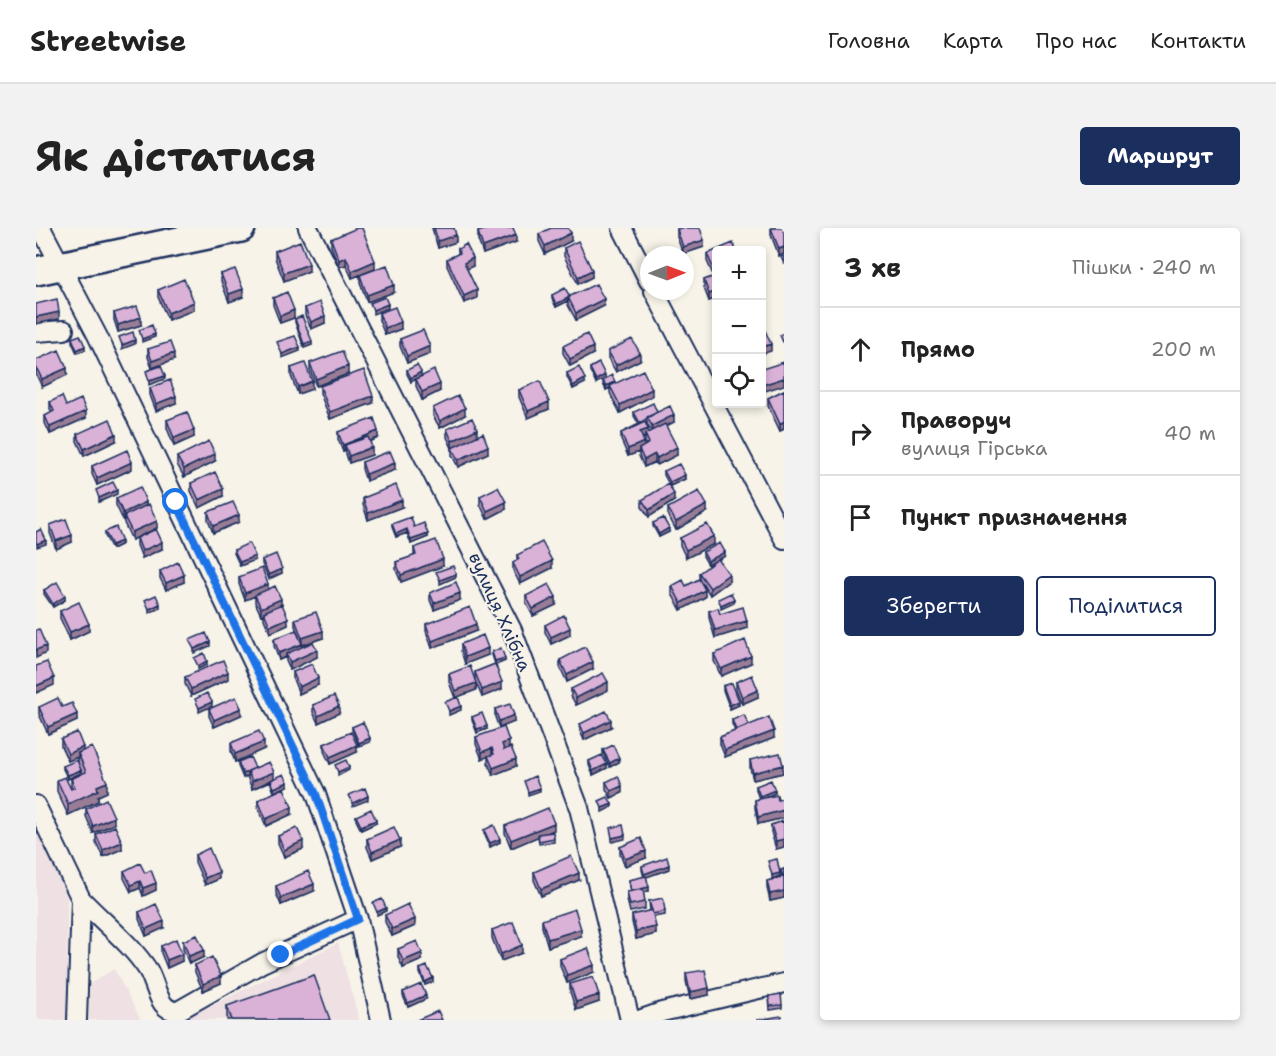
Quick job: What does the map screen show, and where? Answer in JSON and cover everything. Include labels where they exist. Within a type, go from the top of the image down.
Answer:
[{"type":"highway","points":[[48,269],[241,228]]},
{"type":"street","points":[[41,228],[48,269],[97,335],[316,794],[358,919],[381,1020]]},
{"type":"street","name":"вулиця Хлібна","points":[[308,228],[512,630],[579,808],[630,1020]]},
{"type":"street","points":[[622,228],[640,263]]},
{"type":"street","points":[[659,300],[784,539]]},
{"type":"street","points":[[36,332],[64,330]]},
{"type":"street","points":[[36,805],[81,899],[143,963],[164,1006],[170,1011],[178,1011],[262,963],[358,919]]},
{"type":"street","points":[[77,1020],[81,899]]},
{"type":"street","points":[[639,1020],[662,1012],[784,982]]},
{"type":"shaded area","points":[[36,825],[67,898],[67,1020],[36,1020]]},
{"type":"shaded area","points":[[338,943],[359,1020],[182,1020]]},
{"type":"shaded area","points":[[114,969],[141,1020],[89,1020],[90,984]]},
{"type":"building","points":[[362,228],[375,261],[352,271],[346,257],[339,260],[331,239]]},
{"type":"building","points":[[434,228],[454,228],[456,235],[438,241]]},
{"type":"building","points":[[490,228],[513,228],[516,235],[483,247],[478,232]]},
{"type":"building","points":[[551,228],[568,228],[571,233],[545,246],[539,234]]},
{"type":"building","points":[[700,228],[704,240],[683,246],[677,229]]},
{"type":"building","points":[[771,228],[784,228],[784,247],[779,249]]},
{"type":"building","points":[[300,241],[309,264],[284,273],[275,251]]},
{"type":"building","points":[[578,241],[592,270],[578,277],[564,248]]},
{"type":"building","points":[[466,244],[473,258],[464,263],[477,290],[464,296],[447,259],[460,253],[458,249]]},
{"type":"building","points":[[712,252],[712,265],[707,254]]},
{"type":"building","points":[[387,265],[394,285],[367,295],[360,275]]},
{"type":"building","points":[[235,269],[243,289],[229,294],[221,274]]},
{"type":"building","points":[[712,277],[712,293],[709,294],[704,280]]},
{"type":"building","points":[[184,279],[194,302],[168,313],[158,290]]},
{"type":"building","points":[[596,284],[604,299],[576,313],[568,297]]},
{"type":"building","points":[[565,288],[570,297],[556,304],[552,295]]},
{"type":"building","points":[[287,292],[294,310],[280,316],[273,298]]},
{"type":"building","points":[[385,297],[388,304],[373,310],[370,303]]},
{"type":"building","points":[[57,299],[59,312],[36,317],[36,304]]},
{"type":"building","points":[[320,302],[325,316],[311,322],[305,308]]},
{"type":"building","points":[[137,306],[141,317],[118,325],[114,313]]},
{"type":"building","points":[[395,307],[401,322],[385,328],[379,313]]},
{"type":"building","points":[[302,316],[312,341],[304,344],[295,319]]},
{"type":"building","points":[[152,325],[155,334],[142,339],[139,330]]},
{"type":"building","points":[[423,330],[430,346],[407,356],[400,339]]},
{"type":"building","points":[[133,332],[135,340],[122,345],[119,337]]},
{"type":"building","points":[[766,333],[771,344],[766,346]]},
{"type":"building","points":[[587,334],[593,347],[570,359],[563,346]]},
{"type":"building","points":[[80,335],[85,346],[77,350],[72,338]]},
{"type":"building","points":[[295,336],[300,347],[282,354],[277,342]]},
{"type":"building","points":[[632,339],[640,353],[616,365],[608,351]]},
{"type":"building","points":[[170,342],[174,353],[152,361],[148,349]]},
{"type":"building","points":[[59,350],[67,368],[42,379],[36,367],[36,360]]},
{"type":"building","points":[[342,351],[348,366],[316,379],[310,363]]},
{"type":"building","points":[[784,362],[784,378],[766,384],[766,368]]},
{"type":"building","points":[[305,363],[312,381],[298,387],[291,368]]},
{"type":"building","points":[[599,363],[605,375],[596,380],[590,368]]},
{"type":"building","points":[[417,365],[421,372],[411,378],[407,370]]},
{"type":"building","points":[[161,366],[165,376],[149,381],[146,371]]},
{"type":"building","points":[[579,367],[585,379],[573,386],[567,373]]},
{"type":"building","points":[[364,370],[373,396],[330,412],[320,386]]},
{"type":"building","points":[[434,370],[440,384],[422,392],[416,379]]},
{"type":"building","points":[[643,370],[652,389],[620,405],[610,386]]},
{"type":"building","points":[[612,375],[615,382],[606,386],[603,380]]},
{"type":"building","points":[[170,380],[176,396],[156,404],[150,388]]},
{"type":"building","points":[[540,381],[549,402],[528,411],[519,390]]},
{"type":"building","points":[[784,390],[784,421],[780,424],[768,398]]},
{"type":"building","points":[[62,396],[66,406],[81,399],[86,411],[50,427],[45,416],[54,411],[50,402]]},
{"type":"building","points":[[458,396],[465,408],[440,421],[433,408]]},
{"type":"building","points":[[653,403],[657,412],[640,423],[634,412]]},
{"type":"building","points":[[670,406],[674,415],[652,426],[647,417]]},
{"type":"building","points":[[187,412],[194,430],[174,438],[167,420]]},
{"type":"building","points":[[374,418],[378,431],[343,445],[338,432]]},
{"type":"building","points":[[472,418],[477,429],[452,441],[447,429]]},
{"type":"building","points":[[110,419],[116,434],[84,449],[77,434]]},
{"type":"building","points":[[645,422],[648,429],[640,432],[644,442],[628,449],[621,433]]},
{"type":"building","points":[[665,424],[677,447],[657,458],[655,454],[644,460],[639,449],[649,443],[645,434]]},
{"type":"building","points":[[483,433],[488,446],[458,460],[452,448]]},
{"type":"building","points":[[368,437],[372,447],[349,456],[345,445]]},
{"type":"building","points":[[209,441],[215,454],[184,469],[177,457]]},
{"type":"building","points":[[127,450],[132,462],[97,478],[92,466]]},
{"type":"building","points":[[390,451],[395,463],[366,474],[362,462]]},
{"type":"building","points":[[679,464],[685,475],[670,482],[664,471]]},
{"type":"building","points":[[215,472],[223,489],[199,500],[191,483]]},
{"type":"building","points":[[113,482],[117,490],[99,498],[96,490]]},
{"type":"building","points":[[668,484],[674,494],[649,510],[642,500]]},
{"type":"building","points":[[396,485],[402,500],[368,513],[363,498]]},
{"type":"building","points":[[140,487],[146,502],[123,513],[116,498]]},
{"type":"building","points":[[498,487],[506,502],[487,511],[480,496]]},
{"type":"building","points":[[699,491],[707,505],[676,522],[668,508]]},
{"type":"building","points":[[233,502],[239,515],[213,526],[208,512]]},
{"type":"building","points":[[149,504],[157,521],[132,532],[124,516]]},
{"type":"building","points":[[411,517],[414,527],[424,523],[428,534],[411,540],[407,529],[396,534],[392,524]]},
{"type":"building","points":[[663,518],[669,528],[659,534],[653,523]]},
{"type":"building","points":[[66,519],[72,535],[56,541],[50,525]]},
{"type":"building","points":[[707,524],[714,536],[686,550],[680,538]]},
{"type":"building","points":[[116,527],[122,541],[112,545],[105,532]]},
{"type":"building","points":[[41,529],[46,540],[37,544],[36,532]]},
{"type":"building","points":[[156,529],[162,542],[142,551],[137,538]]},
{"type":"building","points":[[436,540],[443,559],[401,575],[396,562],[416,555],[414,548]]},
{"type":"building","points":[[542,542],[552,561],[520,577],[513,563],[519,559],[517,555]]},
{"type":"building","points":[[249,543],[255,556],[240,562],[234,550]]},
{"type":"building","points":[[720,543],[725,552],[708,561],[703,552]]},
{"type":"building","points":[[276,554],[282,569],[269,575],[262,560]]},
{"type":"building","points":[[718,559],[729,574],[710,588],[699,573]]},
{"type":"building","points":[[178,562],[184,575],[166,583],[160,571]]},
{"type":"building","points":[[453,566],[456,574],[440,580],[436,572]]},
{"type":"building","points":[[262,568],[268,584],[245,593],[239,577]]},
{"type":"building","points":[[699,579],[705,590],[681,603],[672,586],[683,580],[686,586]]},
{"type":"building","points":[[57,582],[65,596],[53,604],[44,590]]},
{"type":"building","points":[[456,582],[460,593],[434,603],[430,593]]},
{"type":"building","points":[[549,584],[556,597],[533,609],[526,596]]},
{"type":"building","points":[[275,586],[281,599],[261,608],[255,595]]},
{"type":"building","points":[[731,593],[734,599],[721,605],[718,599]]},
{"type":"building","points":[[156,595],[160,604],[149,609],[145,600]]},
{"type":"building","points":[[79,602],[89,624],[70,632],[60,611]]},
{"type":"building","points":[[282,604],[288,618],[270,626],[264,612]]},
{"type":"building","points":[[470,607],[476,624],[432,641],[426,624]]},
{"type":"building","points":[[743,607],[747,621],[715,630],[709,611],[718,608],[720,614]]},
{"type":"building","points":[[316,612],[323,631],[302,638],[295,619]]},
{"type":"building","points":[[564,615],[570,628],[551,637],[545,625]]},
{"type":"building","points":[[39,629],[46,646],[36,650],[36,630]]},
{"type":"building","points":[[296,630],[302,644],[279,653],[274,639]]},
{"type":"building","points":[[206,633],[210,642],[194,649],[189,640]]},
{"type":"building","points":[[483,635],[488,648],[465,657],[461,644]]},
{"type":"building","points":[[745,640],[751,656],[721,669],[714,654]]},
{"type":"building","points":[[313,642],[317,650],[290,662],[286,654]]},
{"type":"building","points":[[585,647],[593,662],[567,675],[560,660]]},
{"type":"building","points":[[501,648],[505,658],[495,661],[492,652]]},
{"type":"building","points":[[204,653],[207,661],[198,666],[194,658]]},
{"type":"building","points":[[223,660],[228,672],[191,689],[185,677]]},
{"type":"building","points":[[47,662],[54,678],[36,686],[36,666]]},
{"type":"building","points":[[312,664],[318,678],[299,687],[293,672]]},
{"type":"building","points":[[495,664],[502,682],[482,690],[475,672]]},
{"type":"building","points":[[470,666],[476,683],[455,691],[449,674]]},
{"type":"building","points":[[603,673],[608,682],[576,698],[571,689]]},
{"type":"building","points":[[752,675],[758,690],[742,697],[736,682]]},
{"type":"building","points":[[732,683],[739,701],[730,705],[723,686]]},
{"type":"building","points":[[207,693],[212,702],[199,708],[195,699]]},
{"type":"building","points":[[334,696],[339,706],[318,716],[313,705]]},
{"type":"building","points":[[236,697],[241,708],[214,720],[209,709]]},
{"type":"building","points":[[458,697],[461,706],[449,711],[445,702]]},
{"type":"building","points":[[58,698],[62,707],[72,703],[77,714],[48,727],[39,707]]},
{"type":"building","points":[[510,704],[514,715],[499,721],[495,709]]},
{"type":"building","points":[[606,711],[611,720],[584,733],[580,724]]},
{"type":"building","points":[[482,713],[487,726],[477,729],[472,717]]},
{"type":"building","points":[[744,715],[749,725],[736,730],[732,720]]},
{"type":"building","points":[[769,717],[774,731],[725,750],[720,737]]},
{"type":"building","points":[[363,722],[370,738],[359,743],[352,727]]},
{"type":"building","points":[[504,727],[509,741],[502,744],[504,750],[511,747],[516,759],[493,768],[488,756],[494,754],[492,748],[482,752],[476,737]]},
{"type":"building","points":[[259,731],[264,742],[235,754],[231,743]]},
{"type":"building","points":[[77,732],[83,747],[68,754],[61,739]]},
{"type":"building","points":[[351,732],[357,745],[330,757],[324,744]]},
{"type":"building","points":[[613,745],[619,758],[610,763],[603,750]]},
{"type":"building","points":[[92,747],[107,782],[97,786],[98,790],[68,804],[57,780],[65,777],[71,789],[75,787],[71,779],[86,772],[78,753]]},
{"type":"building","points":[[780,753],[783,765],[753,773],[750,760]]},
{"type":"building","points":[[602,755],[607,764],[593,771],[589,761]]},
{"type":"building","points":[[250,757],[255,768],[243,774],[238,762]]},
{"type":"building","points":[[77,760],[81,770],[68,775],[63,766]]},
{"type":"building","points":[[346,760],[349,767],[338,772],[335,765]]},
{"type":"building","points":[[269,762],[274,772],[252,781],[248,771]]},
{"type":"building","points":[[284,774],[288,782],[274,788],[271,780]]},
{"type":"building","points":[[535,776],[540,788],[528,792],[524,781]]},
{"type":"building","points":[[618,776],[622,786],[611,791],[606,782]]},
{"type":"building","points":[[771,780],[775,790],[760,796],[756,786]]},
{"type":"building","points":[[284,788],[292,807],[266,819],[258,800]]},
{"type":"building","points":[[365,788],[368,796],[353,803],[349,795]]},
{"type":"building","points":[[777,795],[778,800],[784,798],[784,810],[758,817],[755,800]]},
{"type":"building","points":[[608,797],[612,804],[602,808],[599,801]]},
{"type":"building","points":[[106,799],[114,817],[93,826],[86,809]]},
{"type":"building","points":[[548,808],[554,823],[511,840],[505,826]]},
{"type":"building","points":[[371,809],[376,820],[361,826],[356,816]]},
{"type":"building","points":[[784,821],[784,839],[776,841],[771,825]]},
{"type":"building","points":[[494,825],[500,839],[490,843],[484,830]]},
{"type":"building","points":[[623,825],[625,835],[612,838],[610,828]]},
{"type":"building","points":[[115,826],[122,842],[103,850],[96,834]]},
{"type":"building","points":[[394,827],[400,840],[372,852],[367,839]]},
{"type":"building","points":[[297,828],[303,841],[284,850],[278,836]]},
{"type":"building","points":[[553,832],[554,838],[539,841],[538,834]]},
{"type":"building","points":[[641,838],[646,851],[625,859],[620,847]]},
{"type":"building","points":[[209,848],[219,872],[205,878],[195,855]]},
{"type":"building","points":[[571,856],[579,873],[541,889],[534,872]]},
{"type":"building","points":[[667,857],[669,865],[644,874],[642,866]]},
{"type":"building","points":[[777,859],[780,873],[772,875],[768,861]]},
{"type":"building","points":[[140,863],[145,873],[151,870],[156,883],[143,888],[140,881],[131,885],[124,871]]},
{"type":"building","points":[[784,869],[784,891],[770,894],[767,881],[783,877],[781,870]]},
{"type":"building","points":[[308,871],[314,884],[281,898],[276,886]]},
{"type":"building","points":[[646,876],[649,887],[631,891],[629,880]]},
{"type":"building","points":[[643,889],[645,902],[630,905],[627,892]]},
{"type":"building","points":[[663,898],[665,911],[653,914],[649,901]]},
{"type":"building","points":[[382,899],[386,908],[377,912],[373,903]]},
{"type":"building","points":[[156,904],[164,921],[146,929],[139,912]]},
{"type":"building","points":[[408,904],[415,919],[392,929],[385,915]]},
{"type":"building","points":[[575,909],[581,929],[548,939],[542,920]]},
{"type":"building","points":[[652,910],[656,927],[636,931],[632,915]]},
{"type":"building","points":[[513,922],[522,945],[501,954],[492,930]]},
{"type":"building","points":[[197,935],[204,950],[189,956],[183,941]]},
{"type":"building","points":[[176,939],[182,954],[167,960],[161,946]]},
{"type":"building","points":[[417,941],[422,953],[403,961],[398,949]]},
{"type":"building","points":[[588,948],[594,965],[567,975],[560,959]]},
{"type":"building","points":[[212,957],[221,976],[203,984],[195,965]]},
{"type":"building","points":[[427,966],[433,978],[425,982],[420,969]]},
{"type":"building","points":[[705,970],[709,988],[690,992],[686,973]]},
{"type":"building","points":[[314,975],[330,1020],[232,1020],[227,1006]]},
{"type":"building","points":[[593,977],[599,995],[576,1002],[570,984]]},
{"type":"building","points":[[421,984],[426,995],[408,1003],[403,992]]},
{"type":"building","points":[[781,994],[782,1005],[770,1006],[769,996]]},
{"type":"building","points":[[438,1011],[442,1020],[417,1020]]},
{"type":"building","points":[[782,1016],[782,1020],[757,1020]]},
{"type":"route","points":[[176,502],[316,794],[358,919],[281,955]]}]
